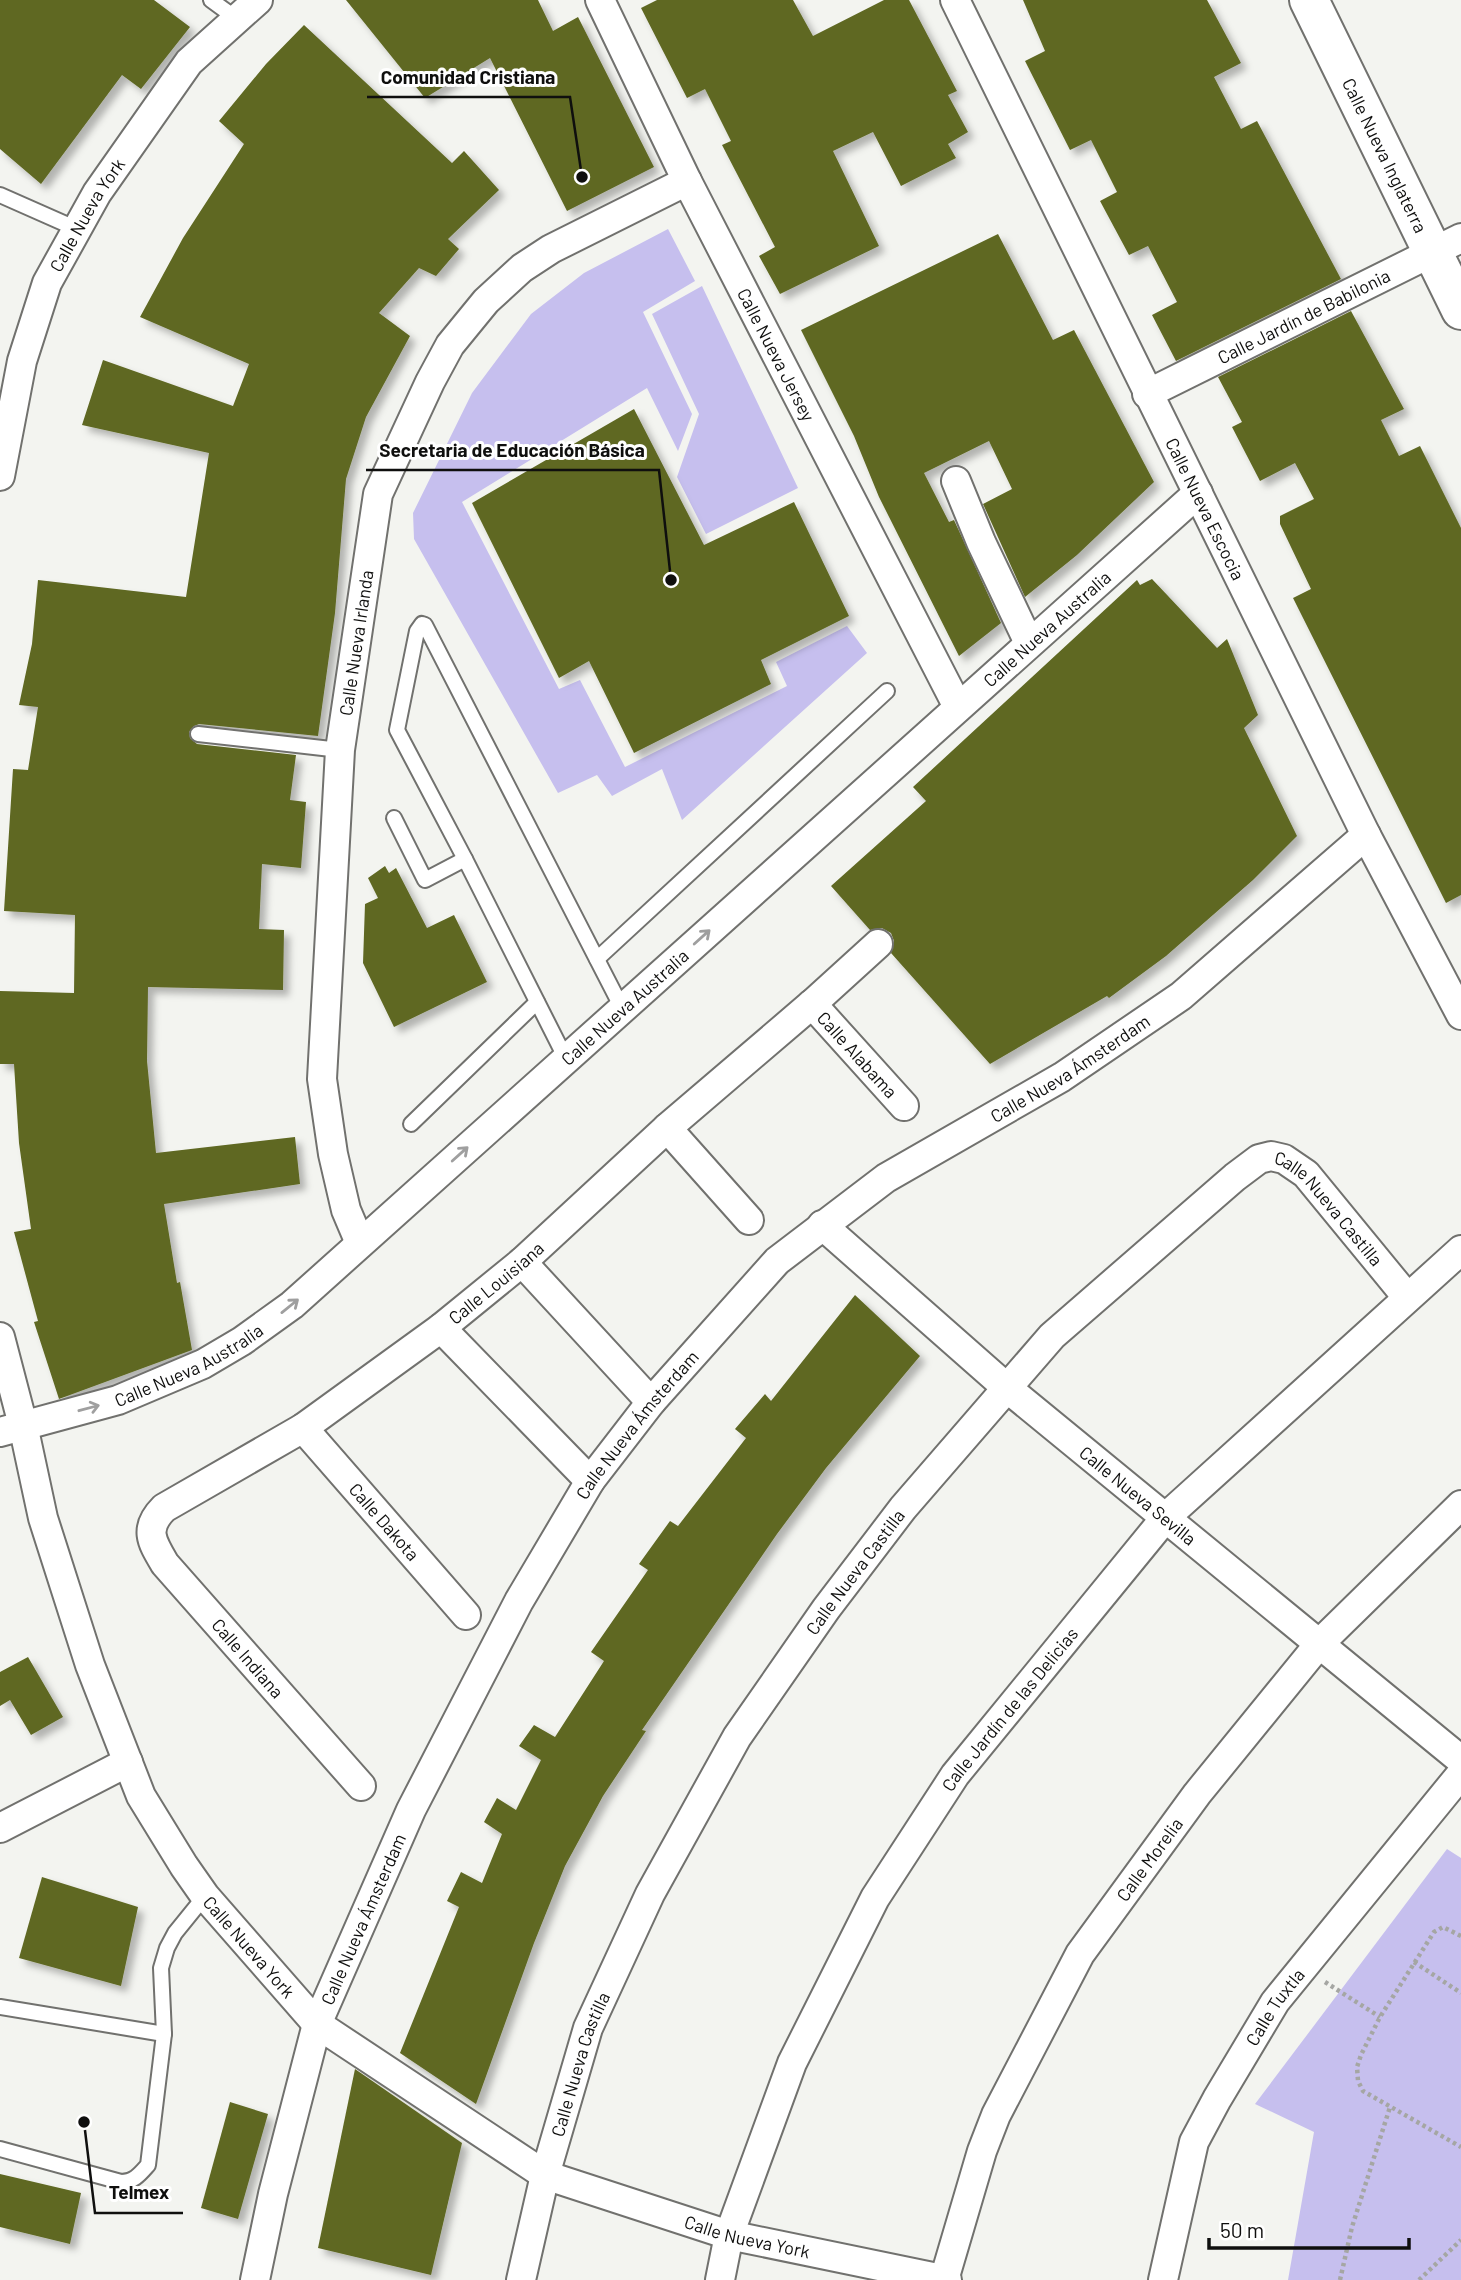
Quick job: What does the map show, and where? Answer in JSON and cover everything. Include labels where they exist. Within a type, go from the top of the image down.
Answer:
[{"type":"street","name":"Calle Nueva York","points":[[0,476],[22,361],[47,283],[97,193],[189,62],[258,0]]},
{"type":"street","name":"Calle Nueva Jersey","points":[[600,0],[687,181],[958,707]]},
{"type":"street","name":"Calle Nueva Escocia","points":[[955,0],[1366,835],[1461,1015]]},
{"type":"street","name":"Calle Nueva Inglaterra","points":[[1309,0],[1452,247]]},
{"type":"street","name":"Calle Nueva Inglaterra","points":[[1336,0],[1452,247],[1461,310]]},
{"type":"street","name":"Calle Nueva Irlanda","points":[[360,1243],[346,1210],[333,1154],[322,1079],[340,750],[378,494],[450,345],[486,301],[522,268],[580,234],[687,181]]},
{"type":"street","name":"Calle Jardín de Babilonia","points":[[1147,394],[1452,247]]},
{"type":"street","points":[[956,481],[981,542],[1029,643]]},
{"type":"street","name":"Calle Nueva Australia","points":[[11,1429],[118,1400],[204,1364],[243,1341],[292,1305],[1198,493]]},
{"type":"street","name":"Calle Nueva Ámsterdam","points":[[255,2280],[273,2194],[317,2024],[411,1811],[519,1601],[590,1481],[651,1402],[776,1261],[886,1178],[1062,1077],[1181,996],[1366,835]]},
{"type":"street","name":"Calle Louisiana","points":[[153,1523],[164,1508],[303,1428],[441,1328],[522,1262],[667,1128],[878,944]]},
{"type":"street","name":"Calle Alabama","points":[[812,1004],[904,1106]]},
{"type":"street","points":[[667,1128],[749,1220]]},
{"type":"street","name":"Calle Nueva Castilla","points":[[521,2280],[545,2175],[589,2028],[650,1894],[737,1737],[826,1609],[903,1508],[1052,1336],[1236,1177],[1259,1159],[1271,1156],[1284,1159],[1306,1174],[1408,1297]]},
{"type":"street","name":"Calle Nueva Sevilla","points":[[822,1225],[1007,1388],[1461,1760]]},
{"type":"street","name":"Calle Jardín de las Delicias","points":[[720,2280],[729,2235],[792,2063],[875,1898],[955,1775],[1166,1517],[1461,1250]]},
{"type":"street","points":[[522,1262],[651,1402]]},
{"type":"street","points":[[441,1328],[590,1481]]},
{"type":"street","name":"Calle Nueva York","points":[[0,1337],[11,1429],[90,1665],[141,1796],[205,1896],[317,2024],[545,2175],[729,2235],[945,2280]]},
{"type":"street","name":"Calle Dakota","points":[[303,1428],[466,1615]]},
{"type":"street","name":"Calle Morelia","points":[[945,2280],[982,2151],[996,2115],[1080,1954],[1197,1794],[1320,1643],[1461,1505]]},
{"type":"street","name":"Calle Indiana","points":[[153,1523],[150,1530],[154,1546],[165,1564],[361,1786]]},
{"type":"street","points":[[0,1828],[128,1762]]},
{"type":"street","name":"Calle Tuxtla","points":[[1163,2280],[1194,2142],[1275,2002],[1461,1774]]},
{"type":"lane","points":[[211,0],[237,19]]},
{"type":"lane","points":[[0,195],[77,229]]},
{"type":"lane","points":[[566,1059],[397,726],[417,631],[424,624],[622,1008]]},
{"type":"lane","points":[[597,959],[887,691]]},
{"type":"lane","points":[[198,734],[340,750]]},
{"type":"lane","points":[[394,818],[425,880],[465,859]]},
{"type":"lane","points":[[411,1124],[537,1002]]},
{"type":"lane","points":[[0,2149],[121,2182],[130,2182],[148,2165],[164,2034],[162,1968],[167,1948],[175,1933],[205,1896]]},
{"type":"lane","points":[[0,2007],[164,2034]]},
{"type":"path","points":[[1461,1936],[1443,1927],[1434,1932],[1380,2017],[1357,2067],[1358,2081],[1363,2091],[1461,2147]]},
{"type":"path","points":[[1414,1962],[1461,1993]]},
{"type":"path","points":[[1304,1968],[1380,2017]]},
{"type":"path","points":[[1340,2280],[1352,2227],[1390,2107]]},
{"type":"path","points":[[1419,2280],[1461,2240]]},
{"type":"shaded area","points":[[668,229],[695,281],[643,312],[692,414],[678,451],[647,388],[462,502],[559,689],[580,680],[625,767],[787,686],[776,662],[847,626],[867,653],[682,820],[662,769],[612,796],[597,775],[558,793],[414,539],[413,513],[472,393],[531,314],[584,273]]},
{"type":"shaded area","points":[[702,286],[798,488],[706,534],[677,477],[699,414],[652,314]]},
{"type":"shaded area","points":[[1447,1849],[1461,1858],[1461,2280],[1288,2280],[1314,2132],[1255,2104]]},
{"type":"building","points":[[0,0],[154,0],[190,27],[141,89],[122,75],[41,184],[0,149]]},
{"type":"building","points":[[346,0],[538,0],[553,31],[578,17],[654,167],[567,211],[490,58],[425,98]]},
{"type":"building","points":[[657,0],[793,0],[813,36],[884,0],[909,0],[957,91],[948,95],[968,132],[948,144],[956,158],[901,186],[873,132],[833,151],[879,246],[780,294],[759,256],[775,247],[722,145],[731,141],[705,89],[687,98],[641,8]]},
{"type":"building","points":[[1023,0],[1207,0],[1241,63],[1214,77],[1241,129],[1257,121],[1341,279],[1176,361],[1152,315],[1177,302],[1148,246],[1129,255],[1100,201],[1117,192],[1091,140],[1070,150],[1025,61],[1045,51]]},
{"type":"building","points":[[304,25],[452,163],[464,151],[499,190],[448,239],[459,249],[436,276],[419,268],[379,313],[410,336],[366,417],[346,479],[335,613],[318,736],[199,724],[189,732],[190,738],[197,744],[296,755],[290,800],[306,802],[301,868],[262,864],[259,929],[284,930],[283,990],[148,987],[147,1061],[156,1153],[295,1137],[300,1184],[164,1204],[177,1283],[180,1282],[192,1350],[59,1399],[34,1322],[38,1321],[14,1232],[31,1229],[19,1143],[14,1064],[0,1064],[0,991],[74,993],[75,915],[4,911],[13,769],[28,770],[38,707],[19,705],[32,644],[38,580],[186,597],[209,453],[82,425],[103,360],[233,406],[249,364],[140,317],[183,238],[244,144],[219,121],[266,64]]},
{"type":"building","points":[[998,234],[1053,340],[1074,330],[1154,482],[1077,555],[1025,597],[983,504],[1012,489],[989,441],[924,473],[949,522],[954,520],[1001,623],[959,656],[879,497],[854,436],[801,330]]},
{"type":"building","points":[[1351,311],[1404,409],[1381,420],[1399,456],[1420,446],[1461,528],[1461,895],[1446,903],[1293,598],[1311,589],[1280,524],[1280,516],[1314,499],[1295,463],[1260,481],[1232,427],[1242,422],[1218,377]]},
{"type":"building","points":[[634,409],[704,545],[794,502],[849,616],[761,660],[771,684],[634,753],[589,661],[559,678],[472,503]]},
{"type":"building","points":[[1152,579],[1217,648],[1227,639],[1258,715],[1244,728],[1297,836],[1253,880],[1166,956],[1109,998],[1107,996],[990,1064],[891,953],[894,941],[891,933],[882,928],[870,930],[831,886],[926,801],[913,787],[1137,580],[1140,585]]},
{"type":"building","points":[[385,866],[389,873],[396,868],[427,928],[454,915],[487,982],[394,1027],[363,963],[365,904],[378,898],[368,878]]},
{"type":"building","points":[[855,1295],[920,1356],[826,1468],[777,1534],[642,1730],[646,1731],[603,1796],[565,1866],[476,2104],[400,2053],[459,1907],[447,1901],[461,1872],[482,1883],[502,1834],[484,1822],[497,1798],[516,1810],[541,1760],[519,1746],[534,1725],[555,1737],[604,1661],[591,1652],[648,1570],[639,1564],[670,1521],[678,1526],[746,1438],[735,1429],[765,1394],[771,1401]]},
{"type":"building","points":[[28,1657],[63,1717],[31,1735],[10,1700],[0,1706],[0,1672]]},
{"type":"building","points":[[42,1877],[138,1907],[121,1986],[19,1958]]},
{"type":"building","points":[[355,2069],[462,2143],[431,2275],[318,2248]]},
{"type":"building","points":[[230,2102],[268,2114],[238,2219],[201,2208]]},
{"type":"building","points":[[0,2174],[81,2193],[70,2244],[0,2227]]},
{"type":"place","name":"Comunidad Cristiana","points":[[582,177]]},
{"type":"place","name":"Secretaria de Educación Básica","points":[[671,580]]},
{"type":"place","name":"Telmex","points":[[84,2122]]}]
